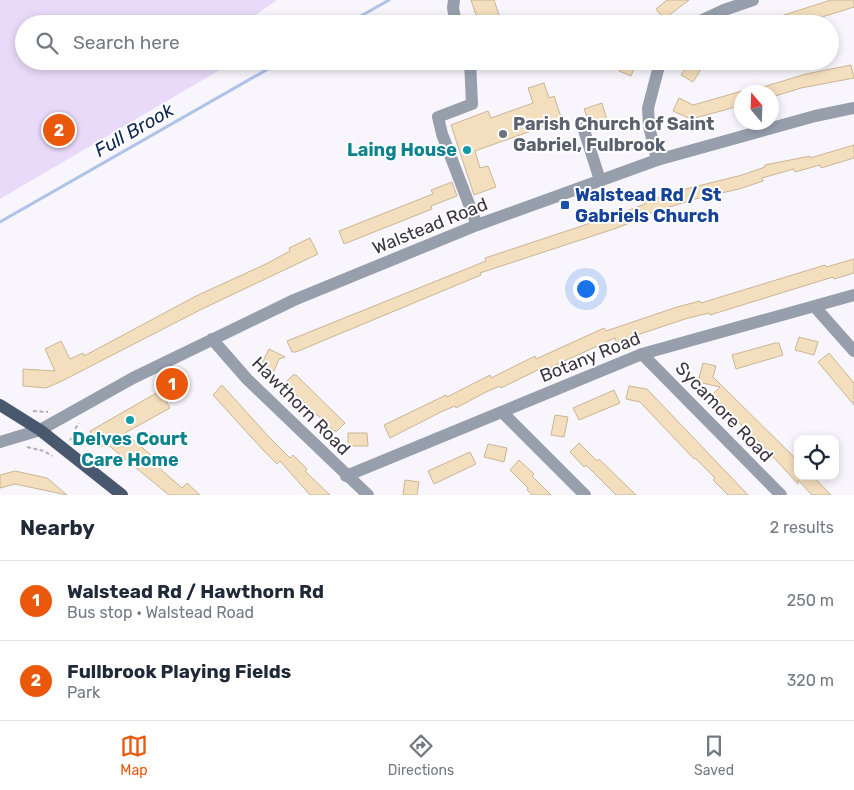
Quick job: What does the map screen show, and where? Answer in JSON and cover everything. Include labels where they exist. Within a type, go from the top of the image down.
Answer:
[{"type":"main road","points":[[0,406],[40,430],[122,495]]},
{"type":"street","points":[[454,0],[454,15]]},
{"type":"street","points":[[713,15],[753,0]]},
{"type":"street","points":[[470,70],[472,104],[438,117],[442,134],[477,225]]},
{"type":"street","points":[[657,160],[649,126],[648,108],[658,70]]},
{"type":"street","name":"Walstead Road","points":[[0,442],[40,430],[133,378],[212,338],[294,300],[477,225],[657,160],[815,116],[854,108]]},
{"type":"street","points":[[582,124],[600,180]]},
{"type":"street","name":"Botany Road","points":[[346,476],[642,354],[854,295]]},
{"type":"street","points":[[815,307],[854,351]]},
{"type":"street","name":"Hawthorn Road","points":[[212,338],[247,379],[346,476],[368,495]]},
{"type":"street","name":"Sycamore Road","points":[[642,354],[780,495]]},
{"type":"street","points":[[502,412],[585,495]]},
{"type":"shaded area","points":[[0,0],[277,0],[255,15],[15,15],[15,70],[220,70],[0,199]]},
{"type":"building","points":[[471,0],[494,0],[499,15],[476,15]]},
{"type":"building","points":[[667,0],[689,0],[669,15],[661,15],[656,9]]},
{"type":"building","points":[[831,0],[854,0],[854,7],[829,15],[784,15]]},
{"type":"building","points":[[851,65],[854,78],[801,88],[779,95],[779,85],[770,85],[806,74],[826,70],[839,70],[839,67]]},
{"type":"building","points":[[619,70],[633,70],[631,76]]},
{"type":"building","points":[[684,70],[700,70],[693,82],[681,75]]},
{"type":"building","points":[[544,83],[549,98],[554,96],[562,120],[475,151],[480,168],[488,166],[496,187],[474,195],[451,125],[488,111],[491,118],[533,103],[528,88]]},
{"type":"building","points":[[734,93],[734,107],[725,110],[691,119],[673,111],[679,98],[693,105]]},
{"type":"building","points":[[602,103],[608,124],[592,130],[584,109]]},
{"type":"building","points":[[854,145],[854,158],[821,168],[820,165],[795,172],[794,169],[762,178],[763,181],[739,189],[695,199],[641,216],[642,218],[617,228],[480,273],[481,275],[296,352],[292,352],[287,341],[486,261],[485,258],[621,213],[645,204],[645,202],[686,189],[742,175],[765,167],[765,165],[810,156],[810,158]]},
{"type":"building","points":[[452,182],[457,196],[431,206],[432,209],[344,244],[339,231],[433,194],[431,190]]},
{"type":"building","points":[[310,238],[318,254],[202,309],[60,382],[46,388],[23,386],[23,369],[55,371],[45,349],[61,341],[70,359],[83,353],[84,356],[196,296],[266,264],[290,251],[289,248]]},
{"type":"building","points":[[854,259],[854,273],[834,279],[833,277],[710,315],[709,313],[685,319],[616,342],[615,338],[547,369],[546,366],[501,388],[500,386],[486,392],[456,408],[455,406],[441,412],[390,438],[384,425],[446,395],[447,397],[490,375],[491,378],[535,356],[536,359],[604,328],[606,331],[677,307],[700,301],[701,303],[825,265],[826,267]]},
{"type":"building","points":[[799,337],[818,342],[814,355],[795,350]]},
{"type":"building","points":[[779,343],[783,355],[736,369],[732,355]]},
{"type":"building","points":[[269,349],[285,357],[279,359],[274,371],[261,365]]},
{"type":"building","points":[[829,353],[854,383],[854,405],[818,362]]},
{"type":"building","points":[[703,363],[716,366],[713,377],[794,457],[794,480],[757,439],[729,414],[712,395],[720,387],[698,382]]},
{"type":"building","points":[[293,375],[296,375],[345,423],[337,431],[334,431],[286,385],[286,382]]},
{"type":"building","points":[[222,385],[269,437],[290,458],[293,455],[307,469],[305,471],[330,495],[310,495],[280,461],[277,464],[263,450],[213,395]]},
{"type":"building","points":[[629,386],[647,389],[748,495],[728,495],[713,480],[715,478],[694,459],[640,402],[626,399]]},
{"type":"building","points":[[614,390],[620,403],[579,420],[573,408]]},
{"type":"building","name":"Delves Court Care Home","points":[[160,391],[170,408],[125,433],[151,455],[149,459],[182,488],[187,483],[200,495],[169,495],[107,444],[99,447],[90,431]]},
{"type":"building","points":[[555,415],[568,417],[564,437],[551,435]]},
{"type":"building","points":[[348,433],[367,433],[368,446],[348,446]]},
{"type":"building","points":[[579,443],[597,461],[599,459],[636,495],[616,495],[586,465],[584,467],[570,452]]},
{"type":"building","points":[[488,444],[507,448],[504,462],[484,457]]},
{"type":"building","points":[[470,452],[476,464],[434,484],[428,471]]},
{"type":"building","points":[[519,460],[534,474],[532,476],[551,495],[532,495],[527,490],[528,488],[510,470]]},
{"type":"building","points":[[15,471],[47,478],[67,495],[15,484],[0,488],[0,475]]},
{"type":"building","points":[[405,480],[419,482],[417,495],[403,495]]},
{"type":"building","points":[[798,480],[817,480],[831,495],[812,495]]},
{"type":"waterway","name":"Full Brook","points":[[363,15],[389,0]]},
{"type":"waterway","name":"Full Brook","points":[[0,222],[266,70]]},
{"type":"place","name":"Fullbrook Playing Fields","points":[[59,130]]},
{"type":"place","name":"Parish Church of Saint Gabriel, Fulbrook","points":[[503,134]]},
{"type":"place","name":"Laing House","points":[[467,150]]},
{"type":"place","name":"Walstead Rd / St Gabriels Church","points":[[565,205]]},
{"type":"place","name":"Walstead Rd / Hawthorn Rd","points":[[172,384]]},
{"type":"place","name":"Delves Court Care Home","points":[[130,420]]}]
